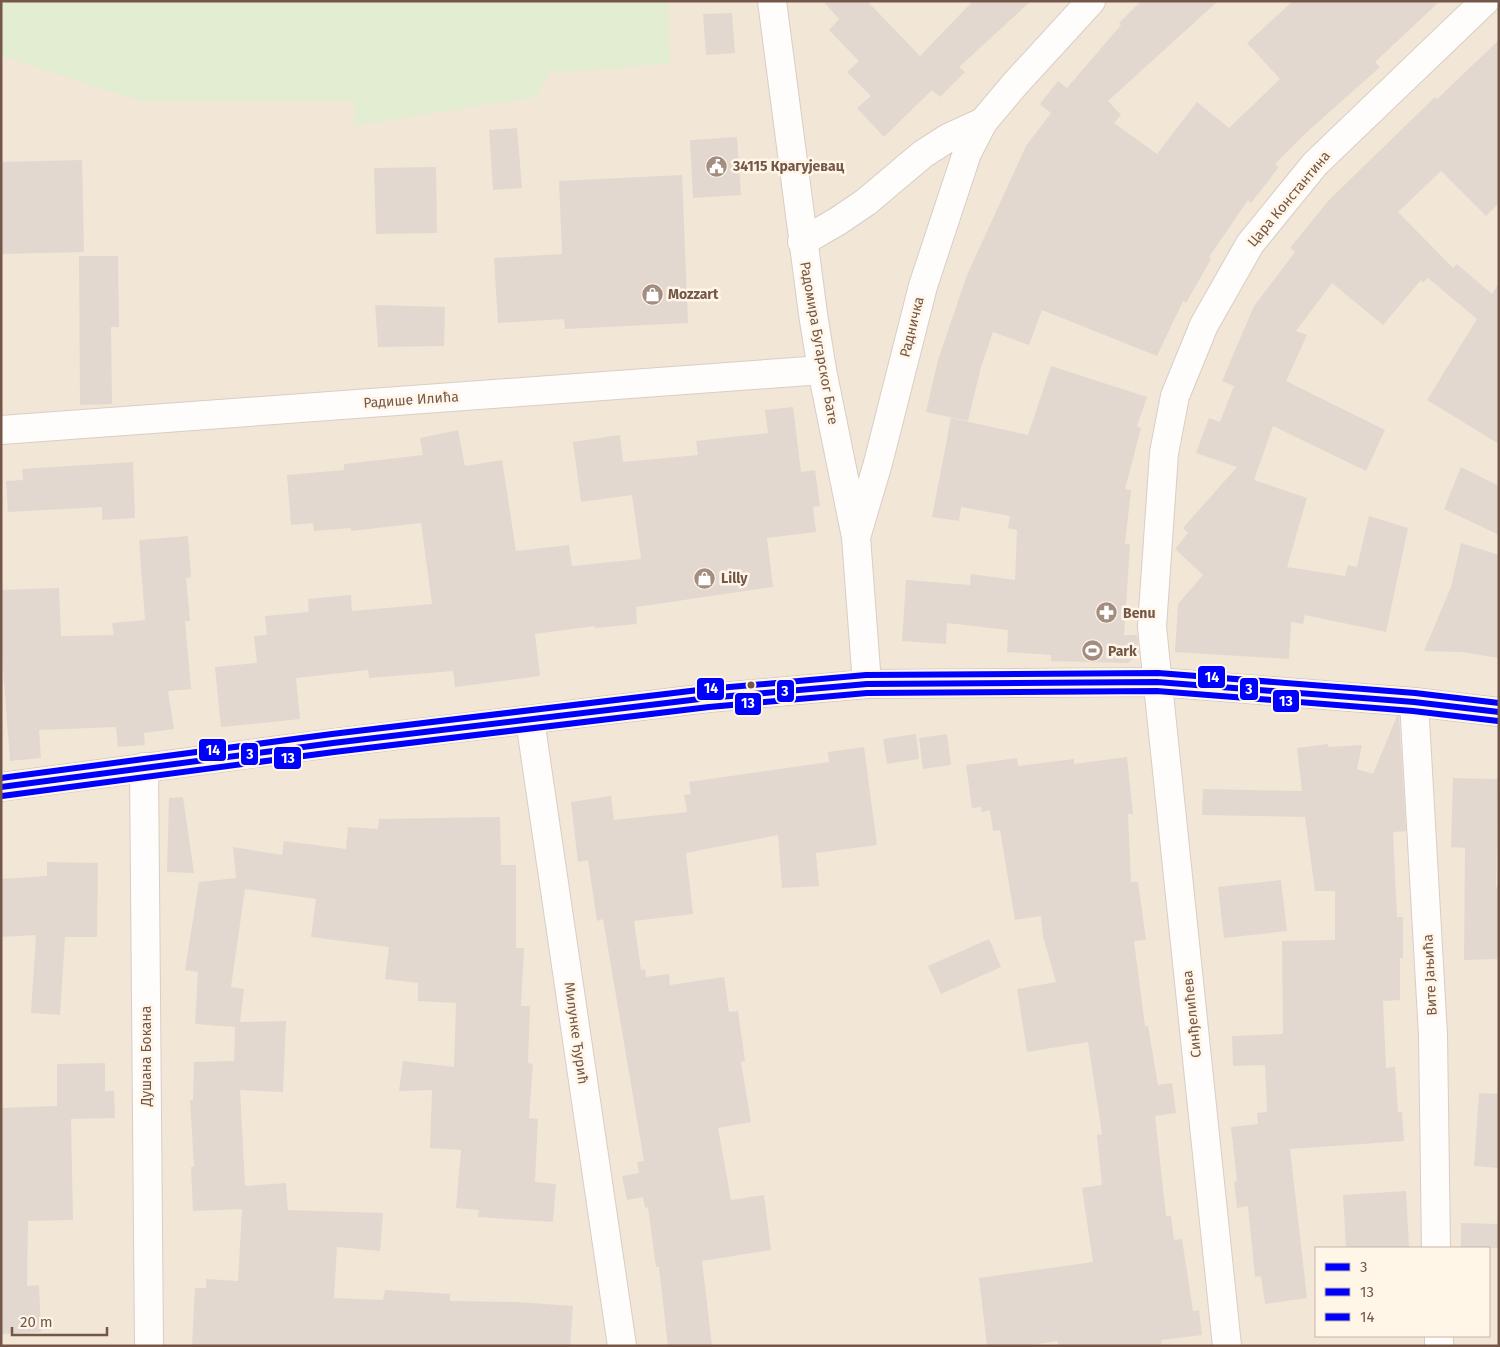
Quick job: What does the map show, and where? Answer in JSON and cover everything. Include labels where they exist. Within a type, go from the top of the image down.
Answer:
[{"type":"street","name":"Радомира Бугарског Бате","points":[[772,1],[802,242],[822,370],[856,537],[867,684]]},
{"type":"street","name":"Радничка","points":[[856,537],[878,463],[923,286],[967,153],[983,122],[1091,1]]},
{"type":"street","name":"Цара Константина","points":[[1157,682],[1152,628],[1164,453],[1175,396],[1204,325],[1250,244],[1315,164],[1485,1]]},
{"type":"street","name":"Радничка","points":[[802,242],[838,222],[866,202],[923,154],[948,138],[983,122]]},
{"type":"street","name":"Радише Илића","points":[[1,430],[822,370]]},
{"type":"street","points":[[1,787],[144,767],[708,698],[867,684],[1157,682],[1414,702],[1499,712]]},
{"type":"street","name":"Синђелићева","points":[[1157,682],[1227,1346]]},
{"type":"street","name":"Вите Јањића","points":[[1414,702],[1433,1035],[1436,1247]]},
{"type":"street","name":"Милунке Ђурић","points":[[530,720],[622,1346]]},
{"type":"street","name":"Душана Бокана","points":[[144,767],[149,1346]]},
{"type":"shaded area","points":[[1,1],[1499,1],[1499,1346],[1,1346]]},
{"type":"green space","points":[[1,1],[668,1],[670,64],[549,73],[536,97],[354,126],[354,101],[140,101],[1,56]]},
{"type":"building","points":[[823,1],[867,1],[920,56],[973,1],[1031,1],[959,67],[965,72],[940,97],[932,90],[884,137],[857,108],[871,96],[847,72],[859,61],[829,30],[839,19]]},
{"type":"building","points":[[1141,1],[1218,1],[1108,101],[1121,115],[1114,123],[1157,154],[1197,102],[1229,128],[1280,79],[1247,43],[1293,1],[1440,1],[1375,62],[1380,67],[1307,132],[1275,164],[1279,167],[1251,203],[1248,200],[1209,257],[1211,259],[1186,303],[1183,301],[1157,356],[1042,310],[1029,345],[993,332],[981,367],[968,421],[926,412],[938,360],[967,275],[1026,146],[1051,113],[1040,104],[1058,81],[1067,88],[1121,25],[1119,23]]},
{"type":"building","points":[[732,13],[735,53],[706,55],[703,14]]},
{"type":"building","points":[[1499,40],[1499,203],[1486,216],[1441,171],[1398,212],[1453,268],[1457,264],[1492,294],[1499,283],[1499,444],[1427,400],[1477,319],[1428,278],[1423,283],[1421,280],[1383,325],[1332,283],[1296,331],[1307,335],[1286,381],[1385,430],[1366,471],[1273,426],[1254,480],[1307,498],[1287,567],[1345,576],[1348,565],[1357,567],[1369,516],[1408,528],[1386,632],[1305,615],[1303,624],[1291,622],[1289,659],[1175,652],[1178,604],[1203,575],[1175,549],[1188,533],[1183,528],[1237,467],[1196,453],[1209,418],[1220,422],[1234,386],[1222,381],[1254,306],[1295,252],[1290,248],[1329,200],[1435,97],[1437,99]]},
{"type":"building","points":[[517,128],[522,188],[493,190],[489,130]]},
{"type":"building","points":[[737,137],[741,195],[693,198],[690,140]]},
{"type":"building","points":[[82,160],[84,252],[1,254],[1,162]]},
{"type":"building","points":[[436,167],[437,233],[376,234],[374,168]]},
{"type":"building","points":[[682,175],[688,323],[565,329],[564,319],[498,323],[494,258],[562,254],[559,181]]},
{"type":"building","points":[[79,256],[118,256],[119,327],[111,327],[112,404],[80,405]]},
{"type":"building","points":[[375,305],[445,307],[444,346],[378,347]]},
{"type":"building","points":[[1051,366],[1147,397],[1137,426],[1141,428],[1125,489],[1131,490],[1125,544],[1130,544],[1124,635],[1137,635],[1139,654],[1128,663],[1051,661],[1051,655],[1007,652],[1008,630],[947,623],[946,644],[902,641],[906,580],[970,585],[971,574],[1015,580],[1017,530],[1008,528],[1010,516],[961,507],[959,521],[932,517],[951,418],[1028,435]]},
{"type":"building","points":[[793,407],[801,472],[815,470],[820,506],[813,507],[816,532],[767,538],[773,587],[636,607],[637,624],[595,628],[595,626],[535,634],[540,676],[455,687],[453,671],[369,678],[368,670],[296,678],[300,719],[221,727],[215,667],[257,663],[254,636],[267,635],[265,616],[309,612],[308,599],[351,595],[352,611],[432,604],[421,523],[351,531],[351,528],[314,531],[313,523],[291,525],[287,475],[344,470],[344,464],[423,455],[420,438],[458,430],[465,466],[502,460],[516,551],[569,545],[572,566],[641,559],[632,495],[581,502],[573,442],[620,435],[623,462],[698,455],[696,441],[768,433],[765,410]]},
{"type":"building","points":[[133,462],[135,518],[102,520],[102,507],[8,512],[6,481],[23,480],[22,469]]},
{"type":"building","points":[[1461,467],[1499,486],[1499,535],[1444,509]]},
{"type":"building","points":[[188,536],[191,577],[186,578],[190,621],[185,621],[191,689],[168,691],[174,729],[144,733],[145,745],[118,747],[116,727],[39,730],[41,758],[10,761],[2,655],[1,590],[59,588],[61,636],[114,635],[112,623],[145,620],[139,540]]},
{"type":"building","points":[[1461,543],[1499,555],[1499,658],[1462,652],[1424,651],[1451,587]]},
{"type":"building","points":[[1397,716],[1399,716],[1406,831],[1393,832],[1397,917],[1403,917],[1403,958],[1400,958],[1400,1000],[1383,1001],[1386,1068],[1395,1067],[1398,1112],[1402,1112],[1404,1141],[1290,1149],[1307,1298],[1265,1304],[1261,1276],[1255,1277],[1248,1206],[1237,1208],[1234,1182],[1237,1181],[1231,1127],[1258,1124],[1257,1113],[1267,1112],[1265,1065],[1233,1066],[1232,1036],[1283,1034],[1282,941],[1335,940],[1335,891],[1315,891],[1305,817],[1202,815],[1203,789],[1302,791],[1297,748],[1328,744],[1328,747],[1362,745],[1357,769],[1373,774]]},
{"type":"building","points":[[916,734],[919,759],[887,764],[883,739]]},
{"type":"building","points":[[947,734],[951,765],[923,769],[919,738]]},
{"type":"building","points":[[864,747],[877,845],[816,853],[819,886],[782,888],[778,835],[686,853],[693,914],[634,921],[641,970],[645,969],[646,977],[669,974],[670,985],[724,977],[729,1012],[738,1011],[745,1061],[741,1062],[751,1122],[718,1128],[731,1200],[764,1195],[771,1250],[702,1261],[712,1346],[668,1346],[659,1267],[656,1267],[648,1207],[645,1208],[643,1197],[627,1200],[622,1176],[639,1173],[637,1162],[644,1161],[603,919],[597,921],[588,860],[578,862],[571,802],[611,796],[614,820],[687,812],[684,795],[691,794],[689,782],[829,762],[828,752]]},
{"type":"building","points":[[1127,757],[1133,814],[1128,814],[1131,882],[1138,882],[1146,940],[1134,941],[1145,1026],[1148,1026],[1158,1085],[1172,1083],[1176,1113],[1155,1116],[1166,1216],[1171,1216],[1174,1240],[1182,1239],[1193,1311],[1199,1310],[1202,1335],[1161,1340],[1162,1346],[1058,1346],[1058,1341],[1022,1346],[987,1346],[979,1278],[1093,1262],[1082,1188],[1102,1185],[1097,1135],[1102,1134],[1088,1042],[1027,1052],[1017,989],[1056,982],[1043,936],[1041,916],[1015,920],[1000,830],[993,831],[990,810],[982,812],[981,807],[972,808],[966,765],[1017,758],[1018,766],[1074,759],[1074,764]]},
{"type":"building","points":[[1453,778],[1498,779],[1496,887],[1499,887],[1499,959],[1464,960],[1465,848],[1451,847]]},
{"type":"building","points":[[183,797],[194,873],[167,872],[169,798]]},
{"type":"building","points":[[500,817],[501,865],[516,865],[516,948],[524,948],[521,1006],[530,1006],[528,1063],[533,1064],[529,1118],[538,1119],[535,1182],[556,1184],[553,1222],[478,1217],[479,1210],[456,1208],[461,1150],[430,1148],[432,1090],[399,1091],[403,1061],[454,1067],[456,1003],[418,1001],[418,983],[385,979],[389,947],[311,937],[316,899],[245,889],[231,987],[244,989],[240,1022],[286,1021],[283,1092],[240,1090],[245,1186],[286,1183],[288,1210],[383,1213],[380,1251],[337,1247],[334,1298],[383,1300],[385,1290],[450,1294],[450,1301],[516,1302],[573,1306],[570,1346],[192,1346],[195,1288],[206,1288],[206,1279],[238,1281],[242,1209],[193,1211],[191,1167],[194,1167],[190,1100],[193,1100],[194,1062],[234,1061],[235,1027],[195,1024],[198,972],[185,970],[199,882],[236,878],[233,847],[282,855],[284,841],[346,849],[348,827],[378,829],[379,819]]},
{"type":"building","points":[[47,862],[98,863],[97,937],[65,937],[60,1015],[31,1013],[36,935],[1,937],[1,879],[47,876]]},
{"type":"building","points":[[1281,880],[1287,931],[1224,938],[1218,887]]},
{"type":"building","points":[[989,939],[1001,967],[941,994],[928,966]]},
{"type":"building","points":[[105,1063],[105,1091],[114,1091],[115,1118],[71,1119],[73,1220],[28,1221],[27,1286],[39,1285],[41,1332],[1,1334],[1,1108],[57,1106],[57,1064]]},
{"type":"building","points":[[1479,1093],[1499,1094],[1499,1168],[1474,1166]]},
{"type":"building","points":[[1406,1191],[1409,1247],[1346,1247],[1343,1195]]},
{"type":"building","points":[[1461,1223],[1499,1224],[1499,1248],[1461,1247]]},
{"type":"transit line","name":"14","points":[[1,778],[332,734],[707,689],[866,675],[1158,673],[1415,693],[1499,703]]},
{"type":"transit line","name":"3","points":[[1,787],[333,743],[708,698],[867,684],[1157,682],[1414,702],[1499,712]]},
{"type":"transit line","name":"13","points":[[2,796],[334,752],[709,707],[867,693],[1157,691],[1413,711],[1498,721]]},
{"type":"place","name":"34115 Крагујевац","points":[[717,166]]},
{"type":"place","name":"Mozzart","points":[[652,294]]},
{"type":"place","name":"Lilly","points":[[705,578]]},
{"type":"place","name":"Benu","points":[[1107,613]]},
{"type":"place","name":"Park","points":[[1092,651]]}]
